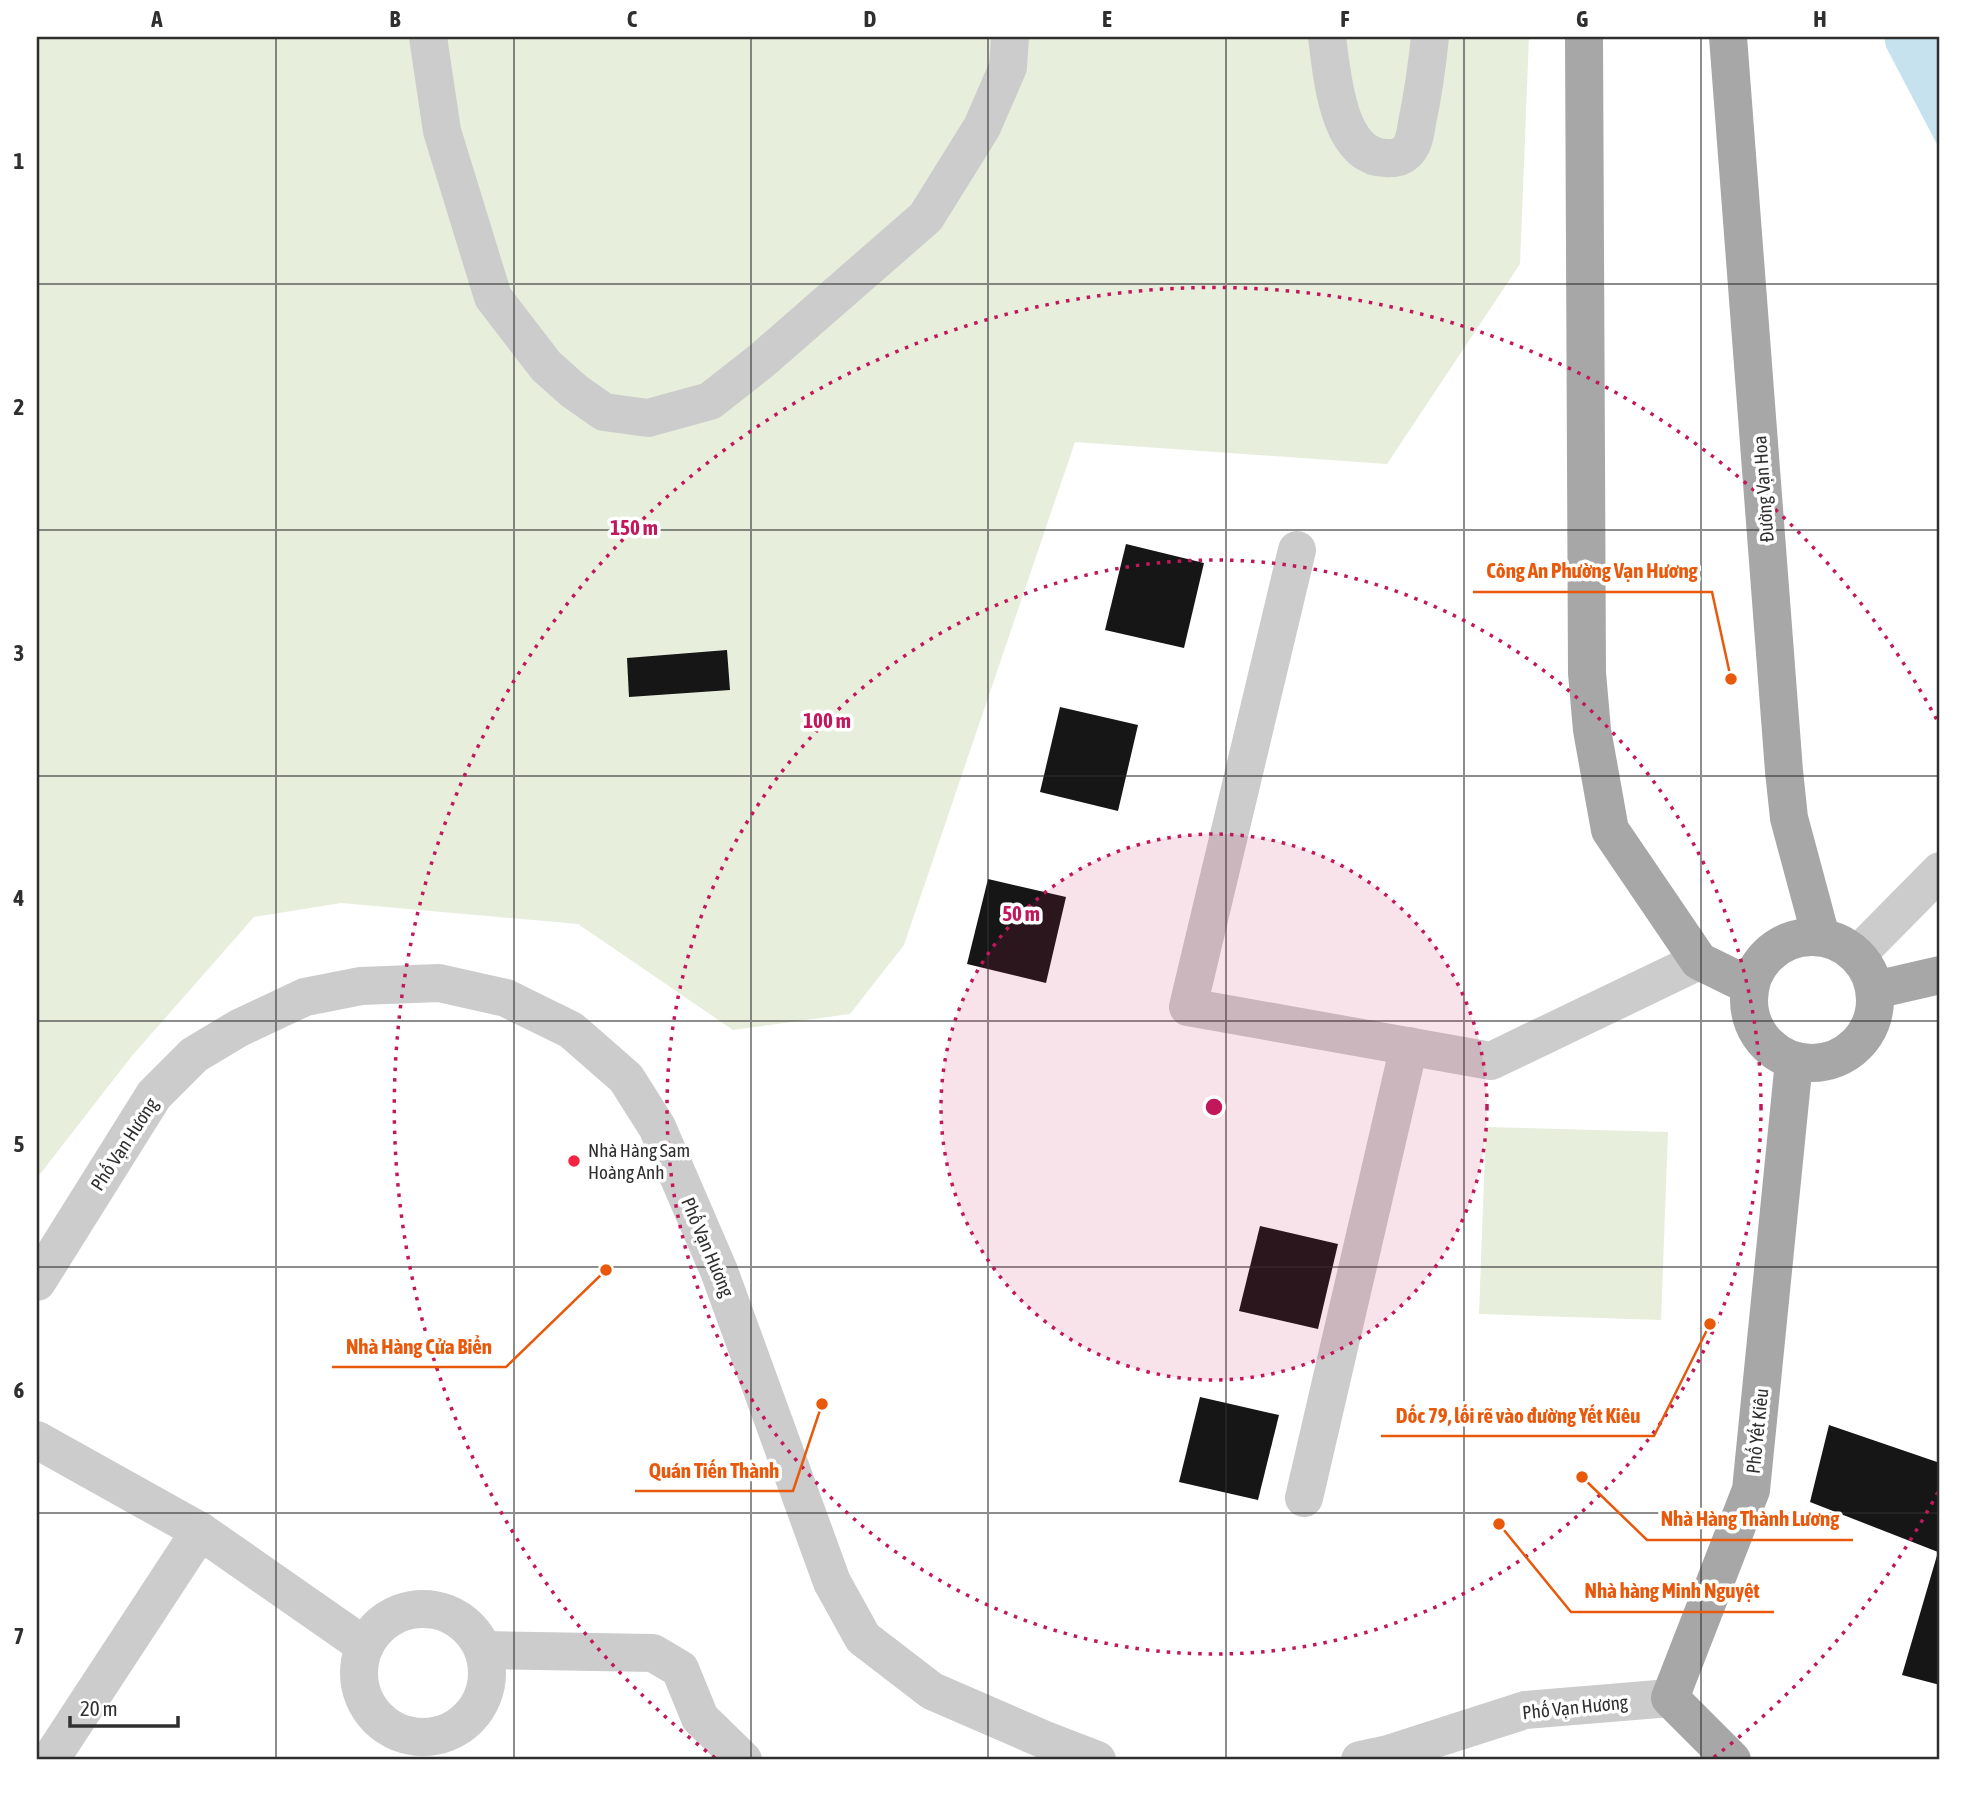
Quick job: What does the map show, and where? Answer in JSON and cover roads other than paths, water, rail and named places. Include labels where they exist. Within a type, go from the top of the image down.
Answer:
[{"type":"main road","points":[[1584,37],[1587,673],[1592,730],[1610,830],[1699,961],[1750,986]]},
{"type":"main road","name":"Đường Vạn Hoa","points":[[1728,37],[1784,771],[1789,818],[1821,937]]},
{"type":"main road","points":[[1821,937],[1840,943],[1857,955],[1869,971],[1875,990],[1875,1011],[1868,1029],[1856,1046],[1838,1058],[1816,1063],[1794,1061],[1774,1052],[1759,1036],[1750,1016],[1750,986],[1754,973],[1765,957],[1782,944],[1801,938],[1821,937]]},
{"type":"main road","points":[[1875,990],[1940,975]]},
{"type":"main road","name":"Phố Yết Kiêu","points":[[1670,1698],[1751,1490],[1794,1061]]},
{"type":"main road","points":[[1670,1698],[1732,1760]]},
{"type":"street","points":[[428,37],[442,131],[493,297],[546,366],[574,391],[604,412],[648,418],[710,401],[926,217],[982,127],[1009,67],[1010,37]]},
{"type":"street","points":[[1328,37],[1335,94],[1348,131],[1359,148],[1380,158],[1393,159],[1404,155],[1413,143],[1424,92],[1430,37]]},
{"type":"street","points":[[1297,550],[1188,1007],[1491,1061],[1699,961]]},
{"type":"street","points":[[1857,955],[1940,871]]},
{"type":"street","name":"Phố Vạn Hương","points":[[37,1282],[154,1095],[194,1055],[239,1028],[305,997],[361,986],[439,983],[506,998],[571,1030],[626,1078],[657,1128],[719,1271],[832,1582],[863,1639],[932,1691],[1097,1760]]},
{"type":"street","points":[[1304,1498],[1409,1046]]},
{"type":"street","points":[[37,1440],[200,1531],[365,1646]]},
{"type":"street","points":[[50,1760],[200,1531]]},
{"type":"street","points":[[426,1609],[450,1615],[471,1629],[484,1650],[488,1671],[485,1692],[476,1710],[461,1726],[442,1735],[421,1737],[400,1733],[382,1723],[368,1707],[360,1687],[359,1666],[365,1646],[380,1626],[401,1613],[426,1609]]},
{"type":"street","points":[[484,1650],[653,1653],[680,1670],[700,1718],[743,1760]]},
{"type":"street","name":"Phố Vạn Hương","points":[[1360,1760],[1388,1754],[1525,1710],[1670,1698]]},
{"type":"water","points":[[1884,37],[1940,37],[1940,150],[1886,47]]},
{"type":"place","name":"Công An Phường Vạn Hương","points":[[1731,679]]},
{"type":"place","name":"Nhà Hàng Sam Hoàng Anh","points":[[574,1161]]},
{"type":"place","name":"Nhà Hàng Cửa Biển","points":[[606,1270]]},
{"type":"place","name":"Dốc 79, lối rẽ vào đường Yết Kiêu","points":[[1710,1324]]},
{"type":"place","name":"Quán Tiến Thành","points":[[822,1404]]},
{"type":"place","name":"Nhà Hàng Thành Lương","points":[[1582,1477]]},
{"type":"place","name":"Nhà hàng Minh Nguyệt","points":[[1499,1524]]}]
